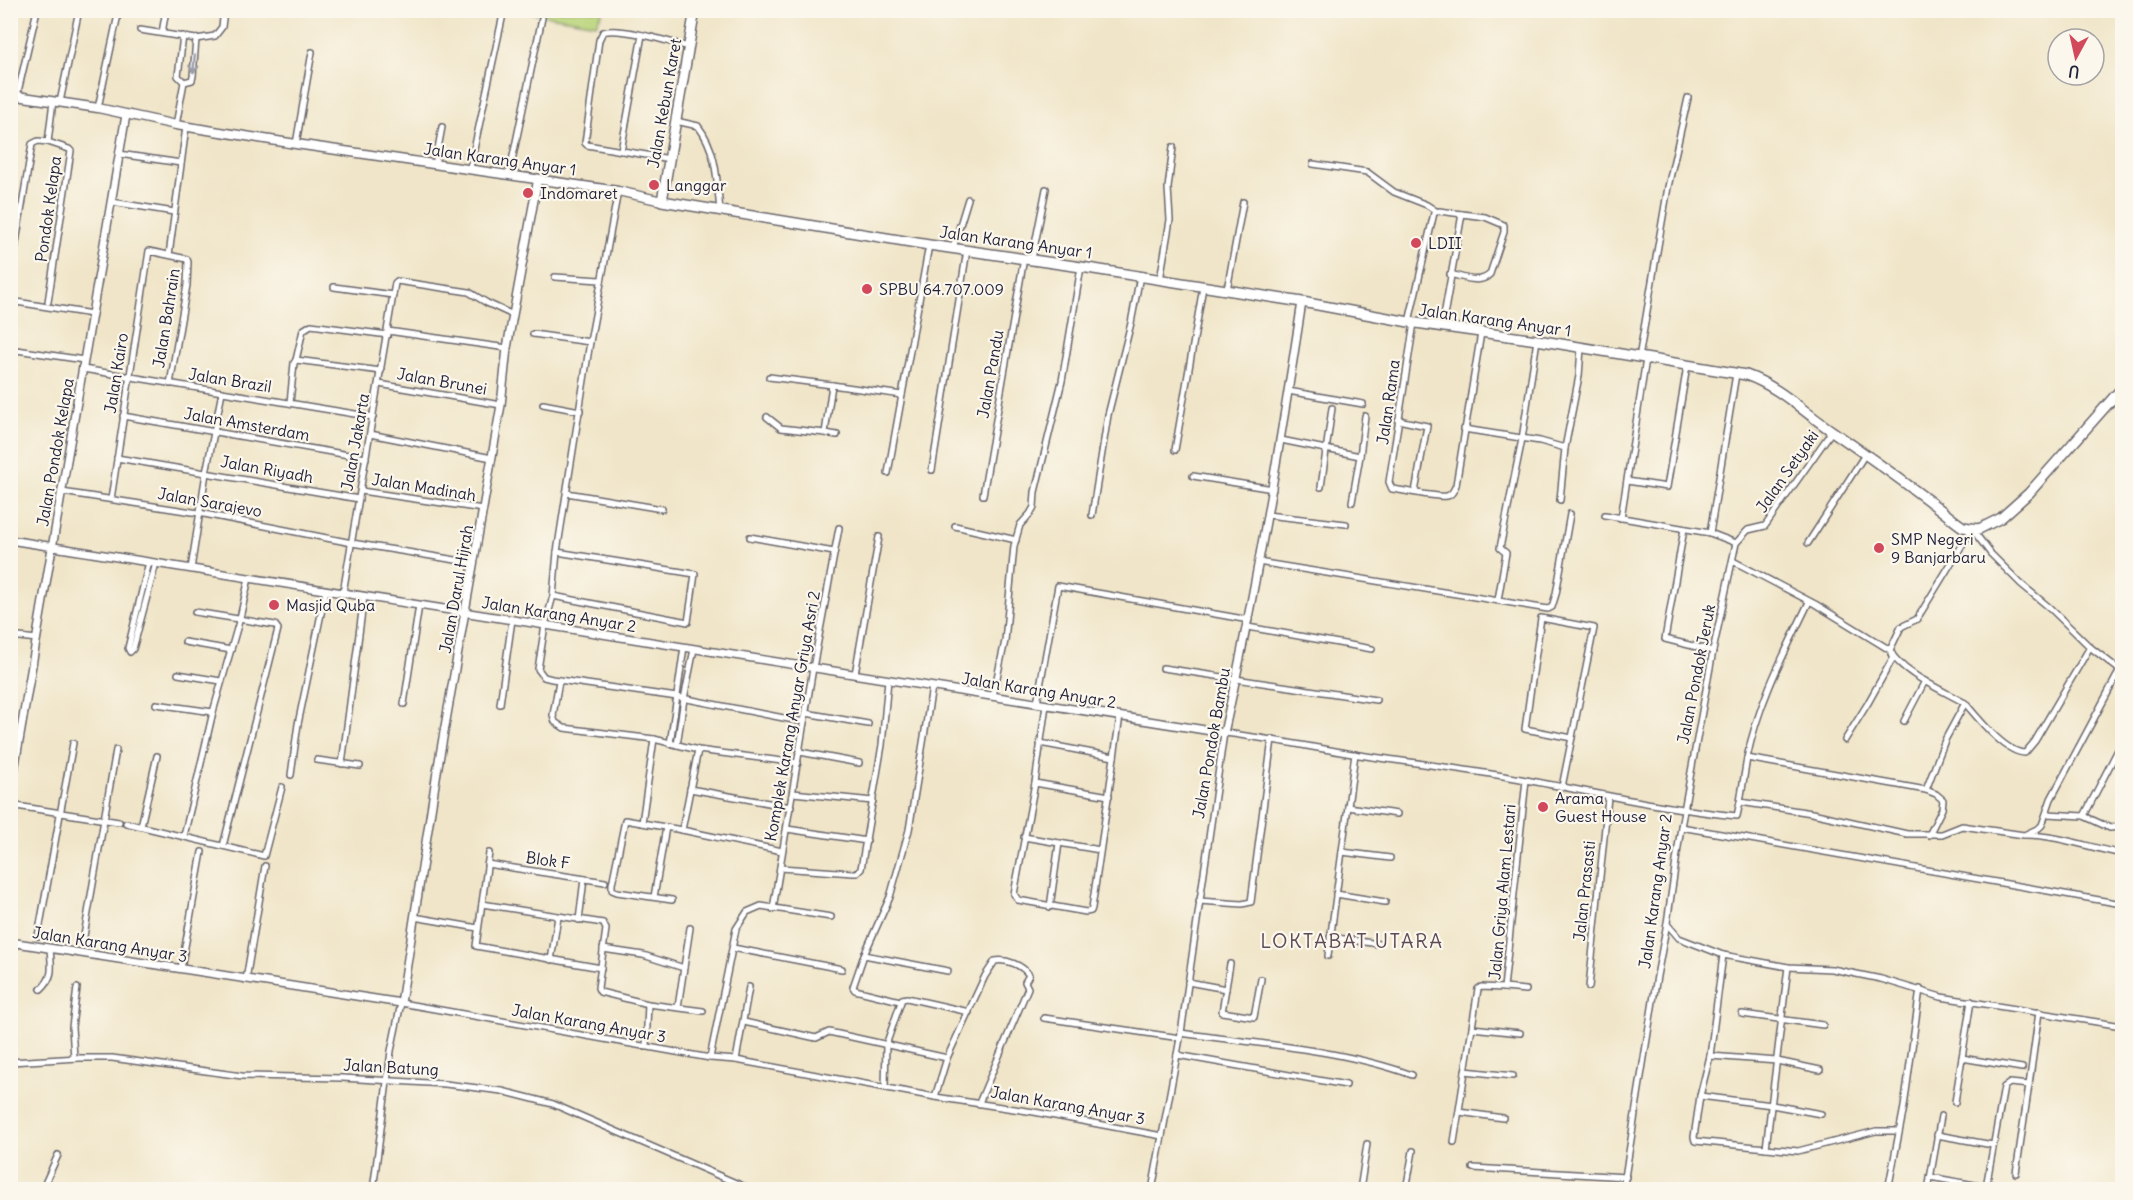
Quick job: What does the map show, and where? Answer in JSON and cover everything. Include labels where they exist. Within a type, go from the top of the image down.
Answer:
[{"type":"main road","name":"Jalan Kebun Karet","points":[[662,201],[695,10]]},
{"type":"main road","name":"Jalan Karang Anyar 1","points":[[14,95],[98,108],[186,127],[435,165],[470,168],[509,176],[538,178],[720,211],[1140,276],[1736,374],[1757,379],[1780,393],[1866,453],[1963,527],[1972,529]]},
{"type":"main road","points":[[1972,529],[1987,526],[2001,518],[2029,493],[2122,388]]},
{"type":"street","points":[[14,95],[37,10]]},
{"type":"street","name":"Pondok Kelapa","points":[[48,302],[71,151],[48,142],[79,10]]},
{"type":"street","points":[[98,108],[118,10]]},
{"type":"street","points":[[162,33],[166,10]]},
{"type":"street","points":[[140,30],[196,39],[217,35],[222,27],[224,10]]},
{"type":"street","points":[[470,168],[504,10]]},
{"type":"street","points":[[509,176],[542,18]]},
{"type":"street","points":[[670,159],[585,143],[599,40],[606,30],[642,35],[689,47]]},
{"type":"street","points":[[621,151],[642,35]]},
{"type":"street","points":[[176,125],[183,82],[178,76],[183,36]]},
{"type":"street","points":[[183,82],[192,80],[196,39]]},
{"type":"street","points":[[296,144],[312,52]]},
{"type":"street","points":[[1621,518],[1668,187],[1688,98]]},
{"type":"street","name":"Jalan Pondok Kelapa","points":[[10,794],[126,115]]},
{"type":"street","points":[[676,121],[698,126],[711,146],[720,211]]},
{"type":"street","points":[[169,255],[186,127]]},
{"type":"street","points":[[435,165],[442,127]]},
{"type":"street","points":[[10,280],[33,144],[38,141],[48,142]]},
{"type":"street","points":[[1160,280],[1170,220],[1168,188],[1173,147]]},
{"type":"street","points":[[119,154],[181,163]]},
{"type":"street","points":[[1313,164],[1367,172],[1394,192],[1427,205],[1435,212],[1485,217],[1504,225],[1504,232],[1490,274],[1486,278],[1476,280],[1450,274]]},
{"type":"street","name":"Jalan Darul Hijrah","points":[[401,1004],[501,405],[507,348],[538,178]]},
{"type":"street","name":"Jalan Pandu","points":[[983,495],[1028,259],[1046,189]]},
{"type":"street","points":[[618,191],[600,280],[557,552],[553,596],[545,625],[538,669],[544,676],[560,681],[677,697],[804,722]]},
{"type":"street","points":[[953,248],[968,199]]},
{"type":"street","points":[[112,202],[174,212]]},
{"type":"street","points":[[1227,290],[1243,202]]},
{"type":"street","name":"Jalan Rama","points":[[1415,492],[1392,489],[1390,486],[1412,322],[1435,212]]},
{"type":"street","points":[[1442,327],[1462,214]]},
{"type":"street","points":[[888,473],[929,245]]},
{"type":"street","points":[[932,470],[967,250]]},
{"type":"street","name":"Jalan Bahrain","points":[[148,251],[187,259],[188,267],[170,384]]},
{"type":"street","name":"Jalan Kairo","points":[[111,499],[148,251]]},
{"type":"street","points":[[993,696],[1005,641],[1016,540],[1020,525],[1034,507],[1035,492],[1062,381],[1081,267]]},
{"type":"street","points":[[1092,515],[1108,415],[1140,276]]},
{"type":"street","points":[[555,277],[600,280]]},
{"type":"street","points":[[334,287],[393,296],[395,283],[398,281],[469,291],[487,303],[513,315]]},
{"type":"street","points":[[1175,450],[1203,287]]},
{"type":"street","name":"Jalan Jakarta","points":[[343,593],[393,296]]},
{"type":"street","points":[[10,301],[92,314]]},
{"type":"street","name":"Jalan Pondok Bambu","points":[[1152,1190],[1181,1036],[1224,733],[1248,624],[1273,489],[1302,302]]},
{"type":"street","points":[[290,404],[294,363],[303,330],[311,324],[507,348]]},
{"type":"street","points":[[1398,420],[1427,426],[1415,492],[1446,496],[1452,493],[1458,473],[1481,333]]},
{"type":"street","points":[[533,334],[590,342]]},
{"type":"street","points":[[1498,600],[1506,553],[1500,548],[1522,439],[1537,340]]},
{"type":"street","points":[[1560,500],[1565,448],[1577,386],[1581,348]]},
{"type":"street","points":[[10,349],[84,360]]},
{"type":"street","points":[[296,360],[381,371]]},
{"type":"street","points":[[1627,481],[1666,487],[1688,366]]},
{"type":"street","name":"Jalan Brazil","points":[[82,369],[373,417]]},
{"type":"street","points":[[1710,533],[1736,374]]},
{"type":"street","points":[[770,377],[902,395]]},
{"type":"street","name":"Jalan Brunei","points":[[379,384],[501,405]]},
{"type":"street","points":[[825,433],[832,385]]},
{"type":"street","points":[[1288,391],[1363,404]]},
{"type":"street","points":[[191,569],[222,392]]},
{"type":"street","points":[[543,404],[580,411]]},
{"type":"street","points":[[1321,486],[1332,408]]},
{"type":"street","name":"Jalan Amsterdam","points":[[123,416],[366,458]]},
{"type":"street","points":[[1352,501],[1365,416]]},
{"type":"street","points":[[767,417],[781,428],[837,435]]},
{"type":"street","points":[[1464,429],[1540,441],[1565,448]]},
{"type":"street","name":"Jalan Setyaki","points":[[1736,543],[1748,530],[1765,526],[1832,431]]},
{"type":"street","points":[[370,434],[492,458]]},
{"type":"street","points":[[1281,440],[1360,456]]},
{"type":"street","points":[[1808,543],[1866,453]]},
{"type":"street","name":"Jalan Riyadh","points":[[117,458],[359,499]]},
{"type":"street","points":[[1193,476],[1273,489]]},
{"type":"street","name":"Jalan Madinah","points":[[361,491],[483,509]]},
{"type":"street","name":"Jalan Sarajevo","points":[[62,492],[199,513],[352,543],[474,562]]},
{"type":"street","points":[[567,494],[662,508]]},
{"type":"street","points":[[1267,514],[1346,524]]},
{"type":"street","points":[[1258,562],[1544,609],[1552,607],[1570,514]]},
{"type":"street","points":[[1605,515],[1710,533],[1736,543]]},
{"type":"street","points":[[956,526],[1016,540]]},
{"type":"street","name":"Komplek Karang Anyar Griya Asri 2","points":[[773,909],[839,528]]},
{"type":"street","points":[[1684,529],[1665,636],[1666,640],[1713,651]]},
{"type":"street","points":[[1890,650],[1901,627],[1917,619],[1972,529],[1991,554],[2090,647],[2121,671],[2050,799],[2047,814],[2038,828],[2024,835]]},
{"type":"street","points":[[750,537],[834,552]]},
{"type":"street","points":[[855,674],[879,537]]},
{"type":"street","name":"Jalan Karang Anyar 2","points":[[10,540],[1272,739],[1526,780],[1684,810],[1623,1190]]},
{"type":"street","name":"Jalan Pondok Jeruk","points":[[1684,810],[1713,651],[1736,543]]},
{"type":"street","points":[[553,596],[688,622],[695,574],[557,552]]},
{"type":"street","points":[[1732,561],[1765,577],[1890,650],[1893,658],[1924,681],[1965,703],[2003,743],[2020,753],[2025,753],[2035,741],[2090,647]]},
{"type":"street","points":[[153,563],[133,649],[130,652],[128,648],[153,563]]},
{"type":"street","points":[[184,836],[213,712],[249,578]]},
{"type":"street","points":[[1037,703],[1058,586],[1372,649]]},
{"type":"street","points":[[291,775],[298,724],[326,590]]},
{"type":"street","points":[[342,764],[364,597]]},
{"type":"street","points":[[1684,810],[1737,816],[1752,731],[1763,701],[1809,602]]},
{"type":"street","points":[[404,704],[419,605]]},
{"type":"street","points":[[195,612],[275,625],[278,629],[223,846]]},
{"type":"street","points":[[1562,788],[1572,738],[1594,628],[1541,618],[1525,729],[1572,738]]},
{"type":"street","points":[[500,704],[512,620]]},
{"type":"street","points":[[10,636],[37,639]]},
{"type":"street","points":[[185,642],[231,650]]},
{"type":"street","points":[[670,744],[684,647]]},
{"type":"street","points":[[677,746],[694,649]]},
{"type":"street","points":[[1845,740],[1893,658]]},
{"type":"street","points":[[1163,669],[1376,700]]},
{"type":"street","points":[[178,674],[221,681]]},
{"type":"street","points":[[780,868],[853,873],[861,869],[882,745],[888,680]]},
{"type":"street","points":[[560,681],[553,715],[555,722],[564,728],[654,740],[698,750],[798,763]]},
{"type":"street","points":[[1904,721],[1924,681]]},
{"type":"street","points":[[932,687],[909,830],[890,897],[864,955],[853,987],[855,990],[900,1001],[907,998],[969,1012]]},
{"type":"street","points":[[1926,790],[1945,740],[1965,703]]},
{"type":"street","points":[[156,704],[213,712]]},
{"type":"street","points":[[1046,705],[1035,783],[1014,886],[1015,897],[1018,900],[1050,907],[1091,911],[1094,903],[1120,716]]},
{"type":"street","points":[[806,713],[868,724]]},
{"type":"street","points":[[1199,901],[1242,904],[1251,902],[1272,739]]},
{"type":"street","points":[[642,823],[654,740]]},
{"type":"street","points":[[2084,816],[2122,742]]},
{"type":"street","points":[[38,936],[73,743]]},
{"type":"street","points":[[1040,743],[1114,757]]},
{"type":"street","points":[[83,942],[116,750]]},
{"type":"street","points":[[682,830],[698,750]]},
{"type":"street","points":[[800,752],[858,763]]},
{"type":"street","points":[[1328,956],[1355,754]]},
{"type":"street","points":[[141,826],[157,756]]},
{"type":"street","points":[[1747,758],[1926,790],[1936,794],[1943,800],[1942,808],[1929,835]]},
{"type":"street","points":[[316,760],[360,766]]},
{"type":"street","name":"Jalan Griya Alam Lestari","points":[[1526,780],[1504,988],[1526,990]]},
{"type":"street","points":[[1035,783],[1108,796]]},
{"type":"street","points":[[10,805],[123,822],[262,856],[265,855],[282,787]]},
{"type":"street","points":[[690,789],[791,807]]},
{"type":"street","points":[[793,793],[873,801]]},
{"type":"street","name":"Jalan Prasasti","points":[[1589,987],[1608,797]]},
{"type":"street","points":[[1740,802],[1832,817],[1906,834],[1942,834],[1962,826],[2024,835],[2046,835],[2118,853]]},
{"type":"street","points":[[1348,807],[1397,814]]},
{"type":"street","points":[[2047,814],[2084,816],[2110,828],[2118,827],[2122,823]]},
{"type":"street","points":[[672,900],[612,890],[623,822],[666,827],[782,851]]},
{"type":"street","points":[[654,897],[666,827]]},
{"type":"street","points":[[1681,827],[2122,904]]},
{"type":"street","points":[[787,829],[867,841]]},
{"type":"street","points":[[1024,837],[1100,850]]},
{"type":"street","points":[[1050,907],[1059,843]]},
{"type":"street","points":[[181,969],[202,852]]},
{"type":"street","points":[[1342,852],[1390,858]]},
{"type":"street","points":[[489,853],[475,944],[601,968]]},
{"type":"street","name":"Blok F","points":[[487,864],[605,882]]},
{"type":"street","points":[[246,980],[265,866]]},
{"type":"street","points":[[579,920],[584,879]]},
{"type":"street","points":[[1336,894],[1385,902]]},
{"type":"street","points":[[482,904],[605,924],[598,988],[600,992],[648,1004],[703,1011]]},
{"type":"street","points":[[710,1058],[736,929],[747,912],[761,906],[831,917]]},
{"type":"street","points":[[414,917],[478,928]]},
{"type":"street","points":[[551,960],[558,917]]},
{"type":"street","points":[[1667,923],[1679,938],[1723,956],[1788,967],[1832,969],[1920,989],[1941,997],[2122,1026]]},
{"type":"street","points":[[678,1007],[690,928]]},
{"type":"street","points":[[1330,937],[1379,944]]},
{"type":"street","name":"Jalan Karang Anyar 3","points":[[10,942],[401,1004],[710,1058],[736,1060],[1162,1136]]},
{"type":"street","points":[[41,989],[51,976],[50,948]]},
{"type":"street","points":[[733,948],[843,969]]},
{"type":"street","points":[[603,950],[643,955],[684,968]]},
{"type":"street","points":[[864,955],[948,971]]},
{"type":"street","points":[[1723,956],[1710,1056],[1700,1096],[1695,1141],[1798,1151],[1876,1131],[1898,1131]]},
{"type":"street","points":[[935,1097],[947,1058],[985,976],[995,961],[1003,960],[1020,966],[1029,975],[1025,982],[1028,988],[979,1103]]},
{"type":"street","points":[[1230,964],[1222,1012],[1254,1017],[1261,979]]},
{"type":"street","points":[[1766,1148],[1788,967]]},
{"type":"street","points":[[1188,982],[1226,989]]},
{"type":"street","points":[[736,1060],[749,987]]},
{"type":"street","points":[[1454,1142],[1479,987],[1504,988]]},
{"type":"street","points":[[74,1058],[72,1027],[77,988]]},
{"type":"street","points":[[1902,1190],[1888,1188],[1905,1096],[1920,989]]},
{"type":"street","points":[[1956,1101],[1971,1000]]},
{"type":"street","points":[[885,1087],[886,1045],[900,1001]]},
{"type":"street","points":[[373,1190],[401,1004]]},
{"type":"street","points":[[646,1047],[648,1004]]},
{"type":"street","points":[[2016,1173],[2039,1012]]},
{"type":"street","points":[[1742,1014],[1823,1025]]},
{"type":"street","points":[[1044,1018],[1323,1053],[1383,1065],[1413,1075]]},
{"type":"street","points":[[744,1022],[816,1038],[829,1032],[947,1058]]},
{"type":"street","points":[[1472,1028],[1520,1033]]},
{"type":"street","points":[[1177,1054],[1346,1085]]},
{"type":"street","points":[[1710,1056],[1777,1061],[1821,1070]]},
{"type":"street","name":"Jalan Batung","points":[[10,1062],[112,1058],[242,1076],[342,1078],[485,1088],[543,1101],[752,1190]]},
{"type":"street","points":[[1962,1058],[2022,1068]]},
{"type":"street","points":[[1465,1071],[1513,1076]]},
{"type":"street","points":[[1930,1177],[1985,1188],[2004,1087],[2010,1083],[2029,1085]]},
{"type":"street","points":[[1700,1096],[1821,1114]]},
{"type":"street","points":[[1459,1112],[1503,1118]]},
{"type":"street","points":[[1928,1190],[1941,1116]]},
{"type":"street","points":[[1937,1135],[1993,1145]]},
{"type":"street","points":[[1360,1190],[1367,1144]]},
{"type":"street","points":[[1406,1190],[1413,1152]]},
{"type":"street","points":[[42,1190],[58,1155]]},
{"type":"street","points":[[1473,1168],[1626,1177]]},
{"type":"green space","points":[[603,10],[596,24],[520,11]]},
{"type":"place","name":"Langgar","points":[[654,185]]},
{"type":"place","name":"Indomaret","points":[[528,193]]},
{"type":"place","name":"LDII","points":[[1416,243]]},
{"type":"place","name":"SPBU 64.707.009","points":[[867,289]]},
{"type":"place","name":"SMP Negeri 9 Banjarbaru","points":[[1879,548]]},
{"type":"place","name":"Masjid Quba","points":[[274,605]]},
{"type":"place","name":"Arama Guest House","points":[[1543,807]]},
{"type":"district","name":"LOKTABAT UTARA","points":[[1352,941]]}]
